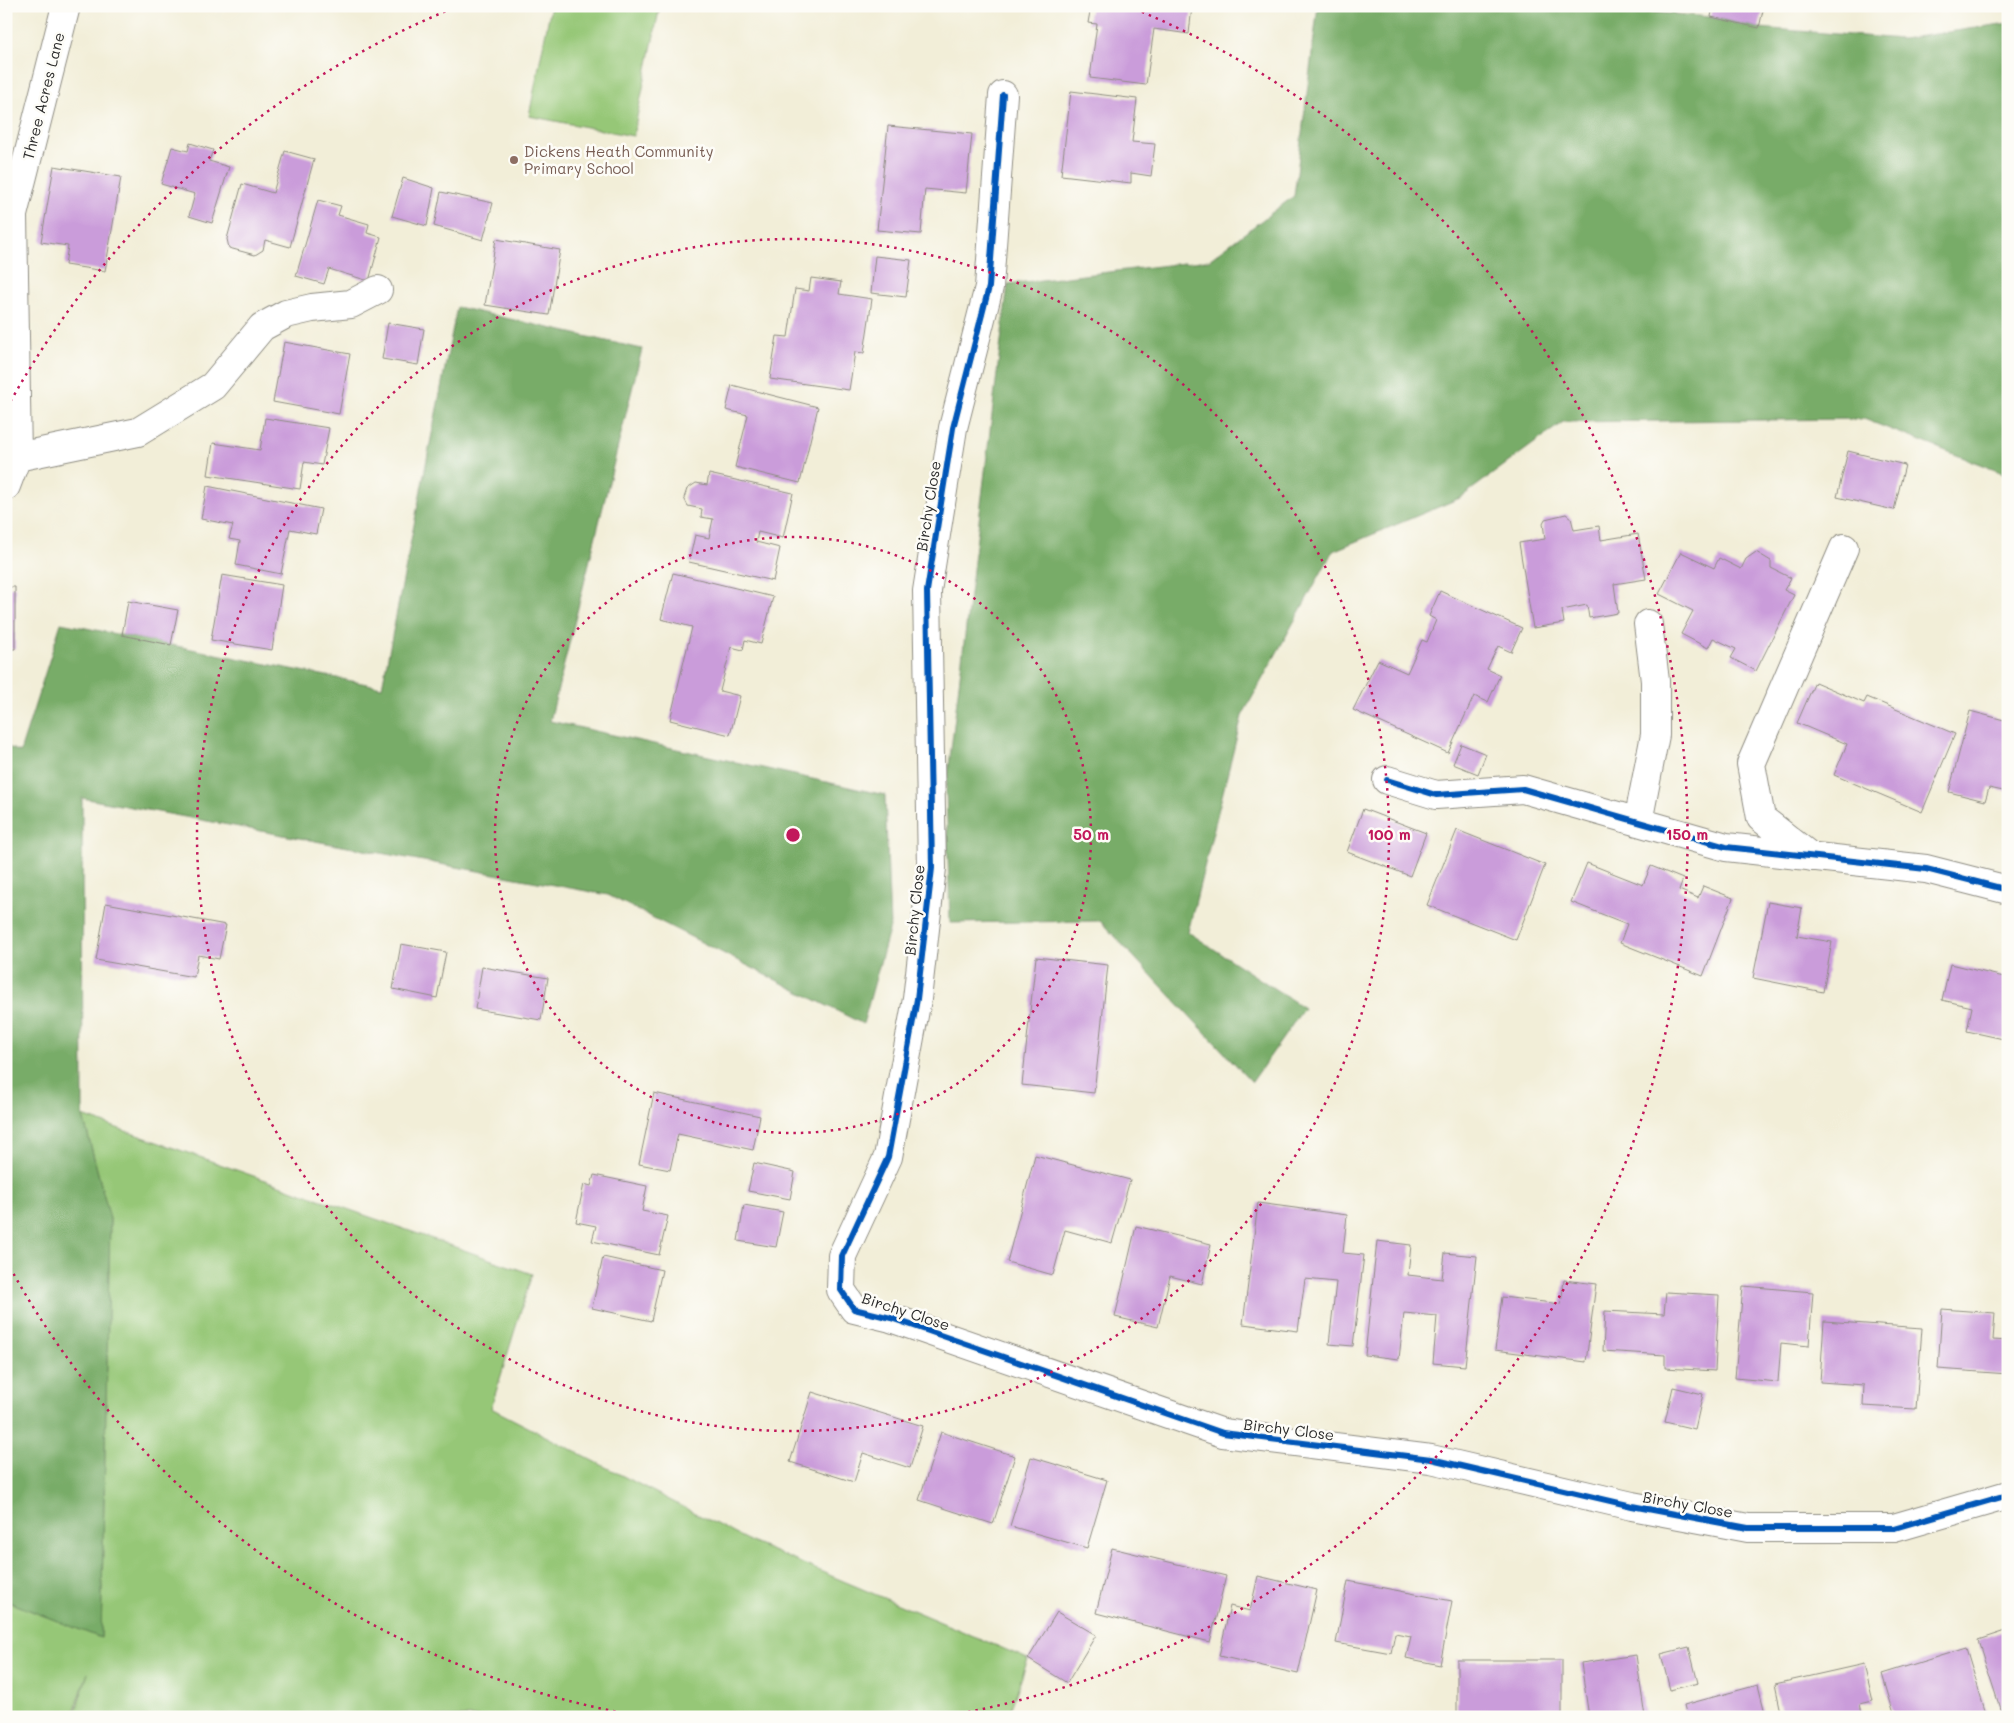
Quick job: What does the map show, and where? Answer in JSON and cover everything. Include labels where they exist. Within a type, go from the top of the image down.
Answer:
[{"type":"street","name":"Three Acres Lane","points":[[6,486],[17,457],[9,214],[66,6]]},
{"type":"street","name":"Birchy Close","points":[[1003,95],[989,287],[953,428],[927,591],[932,868],[917,999],[888,1157],[842,1256],[841,1290],[854,1309],[891,1318],[1223,1433],[1431,1459],[1632,1506],[1748,1528],[1894,1528],[2008,1495]]},
{"type":"street","points":[[17,457],[138,432],[213,386],[262,327],[286,314],[312,308],[351,304],[378,290]]},
{"type":"street","points":[[1810,857],[1761,818],[1751,764],[1844,548]]},
{"type":"street","points":[[1638,822],[1655,735],[1655,681],[1648,624]]},
{"type":"street","points":[[1387,780],[1436,795],[1523,789],[1726,847],[1926,869],[2008,890]]},
{"type":"green space","points":[[551,6],[660,6],[633,136],[529,116]]},
{"type":"green space","points":[[1318,6],[1575,6],[1711,17],[1759,28],[1902,39],[2008,23],[2008,475],[1864,419],[1563,422],[1460,498],[1333,551],[1242,716],[1188,932],[1304,1008],[1252,1082],[1100,921],[950,923],[946,790],[1008,284],[1209,260],[1294,196]]},
{"type":"green space","points":[[457,307],[642,349],[550,721],[885,795],[890,927],[863,1024],[608,895],[82,798],[83,1116],[110,1219],[101,1638],[6,1601],[6,746],[20,752],[61,623],[382,687]]},
{"type":"green space","points":[[83,1116],[532,1274],[491,1408],[751,1542],[1028,1659],[1008,1717],[74,1717],[88,1673],[72,1717],[6,1717],[6,1601],[101,1638],[110,1219]]},
{"type":"building","points":[[1091,6],[1192,6],[1189,34],[1154,29],[1146,85],[1090,78],[1097,24],[1088,23]]},
{"type":"building","points":[[1713,6],[1764,6],[1759,28],[1711,17]]},
{"type":"building","points":[[1071,91],[1137,99],[1132,142],[1155,144],[1151,176],[1131,173],[1131,183],[1061,175]]},
{"type":"building","points":[[888,126],[972,134],[966,193],[925,189],[921,234],[877,230]]},
{"type":"building","points":[[190,143],[213,150],[209,161],[229,167],[212,223],[189,216],[195,194],[161,184],[172,147],[188,151]]},
{"type":"building","points":[[285,151],[314,159],[290,247],[265,240],[263,250],[255,255],[229,248],[227,239],[242,184],[273,193]]},
{"type":"building","points":[[54,166],[121,177],[105,271],[65,265],[68,246],[41,242]]},
{"type":"building","points":[[403,178],[434,188],[427,226],[392,216]]},
{"type":"building","points":[[441,192],[493,203],[483,240],[434,226]]},
{"type":"building","points":[[318,200],[341,206],[338,215],[369,224],[367,233],[381,237],[369,281],[329,269],[324,284],[296,276]]},
{"type":"building","points":[[496,239],[560,250],[549,315],[485,305]]},
{"type":"building","points":[[875,256],[911,260],[906,297],[871,293]]},
{"type":"building","points":[[811,278],[841,282],[839,294],[872,299],[864,353],[855,352],[849,390],[770,379],[777,336],[788,337],[795,289],[809,291]]},
{"type":"building","points":[[388,323],[424,329],[418,365],[382,359]]},
{"type":"building","points":[[284,342],[350,354],[339,414],[273,402]]},
{"type":"building","points":[[732,385],[818,407],[800,483],[735,467],[748,415],[726,410]]},
{"type":"building","points":[[265,418],[329,428],[322,465],[304,462],[300,489],[208,475],[213,443],[260,450]]},
{"type":"building","points":[[1848,451],[1905,465],[1894,510],[1837,497]]},
{"type":"building","points":[[709,474],[793,493],[783,538],[758,532],[756,542],[780,548],[773,581],[689,562],[695,535],[709,538],[713,519],[701,517],[702,509],[688,506],[684,498],[687,489],[696,483],[707,485]]},
{"type":"building","points":[[207,486],[321,509],[316,534],[290,529],[281,574],[236,565],[240,541],[229,539],[233,525],[201,519]]},
{"type":"building","points":[[1566,514],[1571,518],[1574,530],[1599,526],[1601,540],[1638,534],[1646,579],[1614,584],[1618,613],[1589,618],[1587,605],[1562,610],[1564,623],[1533,628],[1519,543],[1545,539],[1543,523],[1545,519]]},
{"type":"building","points":[[1681,552],[1714,568],[1719,558],[1741,569],[1746,559],[1756,552],[1771,561],[1771,568],[1791,578],[1784,590],[1794,595],[1756,671],[1731,658],[1736,649],[1713,638],[1708,648],[1681,634],[1693,611],[1659,594]]},
{"type":"building","points":[[673,573],[773,597],[761,644],[745,640],[743,650],[731,647],[720,691],[740,696],[730,735],[670,720],[692,627],[661,619]]},
{"type":"building","points":[[222,575],[282,585],[272,650],[211,640]]},
{"type":"building","points":[[6,587],[15,587],[15,649],[6,649]]},
{"type":"building","points":[[1440,591],[1522,628],[1511,652],[1498,646],[1487,669],[1500,675],[1488,702],[1474,696],[1448,753],[1353,710],[1378,660],[1407,673],[1422,640],[1427,642],[1436,620],[1429,616]]},
{"type":"building","points":[[128,601],[178,610],[171,645],[122,635]]},
{"type":"building","points":[[1815,682],[1864,703],[1867,697],[1955,734],[1922,812],[1834,775],[1847,744],[1797,723]]},
{"type":"building","points":[[2008,707],[2008,792],[1989,788],[1985,801],[1949,792],[1970,711],[2004,720]]},
{"type":"building","points":[[1461,744],[1486,754],[1478,774],[1453,764]]},
{"type":"building","points":[[1363,809],[1426,833],[1410,876],[1347,852]]},
{"type":"building","points":[[1457,830],[1545,865],[1516,940],[1427,905]]},
{"type":"building","points":[[1587,863],[1643,885],[1651,866],[1683,879],[1679,890],[1698,898],[1703,886],[1733,898],[1703,976],[1620,943],[1627,924],[1571,902]]},
{"type":"building","points":[[1768,902],[1802,908],[1797,936],[1832,942],[1823,992],[1753,978]]},
{"type":"building","points":[[106,903],[226,925],[219,959],[198,955],[194,977],[96,960]]},
{"type":"building","points":[[401,944],[446,952],[437,998],[393,989]]},
{"type":"building","points":[[1036,957],[1108,965],[1094,1093],[1022,1085]]},
{"type":"building","points":[[1950,964],[2008,978],[2008,1040],[1967,1031],[1972,1007],[1942,1000]]},
{"type":"building","points":[[482,967],[548,978],[541,1020],[475,1009]]},
{"type":"building","points":[[654,1093],[760,1116],[753,1150],[678,1134],[670,1170],[639,1164]]},
{"type":"building","points":[[1035,1155],[1130,1180],[1112,1243],[1065,1230],[1053,1275],[1007,1262]]},
{"type":"building","points":[[754,1163],[795,1172],[790,1199],[748,1191]]},
{"type":"building","points":[[594,1175],[647,1186],[642,1211],[668,1216],[659,1255],[592,1241],[596,1226],[576,1222],[584,1184],[591,1186]]},
{"type":"building","points":[[1258,1203],[1347,1215],[1343,1253],[1364,1255],[1353,1346],[1329,1344],[1336,1282],[1305,1279],[1298,1331],[1243,1324]]},
{"type":"building","points":[[744,1205],[783,1212],[776,1247],[738,1241]]},
{"type":"building","points":[[1136,1226],[1211,1244],[1202,1284],[1170,1276],[1158,1327],[1115,1317]]},
{"type":"building","points":[[1377,1241],[1411,1245],[1408,1275],[1442,1279],[1445,1253],[1477,1256],[1465,1366],[1433,1363],[1437,1316],[1404,1313],[1399,1359],[1365,1355]]},
{"type":"building","points":[[603,1257],[662,1270],[651,1321],[592,1308]]},
{"type":"building","points":[[1564,1280],[1596,1284],[1586,1362],[1495,1350],[1502,1297],[1561,1304]]},
{"type":"building","points":[[1743,1286],[1813,1292],[1809,1346],[1781,1343],[1778,1382],[1735,1378]]},
{"type":"building","points":[[1666,1292],[1719,1295],[1715,1371],[1665,1368],[1665,1355],[1603,1351],[1605,1311],[1664,1314]]},
{"type":"building","points":[[1942,1309],[1995,1313],[1993,1340],[2008,1341],[2008,1374],[1938,1369]]},
{"type":"building","points":[[1824,1321],[1922,1328],[1916,1409],[1863,1406],[1864,1385],[1820,1382]]},
{"type":"building","points":[[1673,1387],[1703,1394],[1695,1429],[1665,1422]]},
{"type":"building","points":[[812,1392],[923,1426],[910,1468],[863,1453],[854,1482],[790,1462]]},
{"type":"building","points":[[941,1432],[1015,1456],[993,1524],[919,1500]]},
{"type":"building","points":[[1031,1457],[1107,1480],[1087,1548],[1010,1526]]},
{"type":"building","points":[[1112,1548],[1226,1576],[1210,1642],[1096,1613]]},
{"type":"building","points":[[1258,1576],[1317,1590],[1298,1674],[1219,1656],[1230,1606],[1250,1611]]},
{"type":"building","points":[[1348,1581],[1452,1601],[1440,1665],[1406,1658],[1411,1636],[1395,1633],[1391,1653],[1336,1643]]},
{"type":"building","points":[[1057,1612],[1096,1635],[1067,1683],[1028,1659]]},
{"type":"building","points":[[2008,1630],[2008,1709],[2001,1711],[1978,1640]]},
{"type":"building","points":[[1689,1647],[1698,1683],[1670,1690],[1661,1654]]},
{"type":"building","points":[[1966,1648],[1987,1717],[1895,1717],[1882,1674]]},
{"type":"building","points":[[1636,1655],[1645,1717],[1589,1717],[1581,1663]]},
{"type":"building","points":[[1457,1660],[1562,1660],[1562,1717],[1457,1717]]},
{"type":"building","points":[[1864,1664],[1873,1701],[1860,1704],[1863,1717],[1799,1717],[1799,1714],[1782,1717],[1775,1684]]},
{"type":"building","points":[[1758,1685],[1766,1717],[1687,1717],[1684,1705]]},
{"type":"cycle path","points":[[1003,95],[989,287],[953,428],[927,591],[932,868],[917,999],[888,1157],[842,1256],[841,1290],[854,1309],[891,1318],[1223,1433],[1431,1459],[1632,1506],[1748,1528],[1894,1528],[2008,1495]]},
{"type":"cycle path","points":[[1387,780],[1436,795],[1523,789],[1726,847],[1926,869],[2008,890]]},
{"type":"place","name":"Dickens Heath Community Primary School","points":[[514,160]]}]
